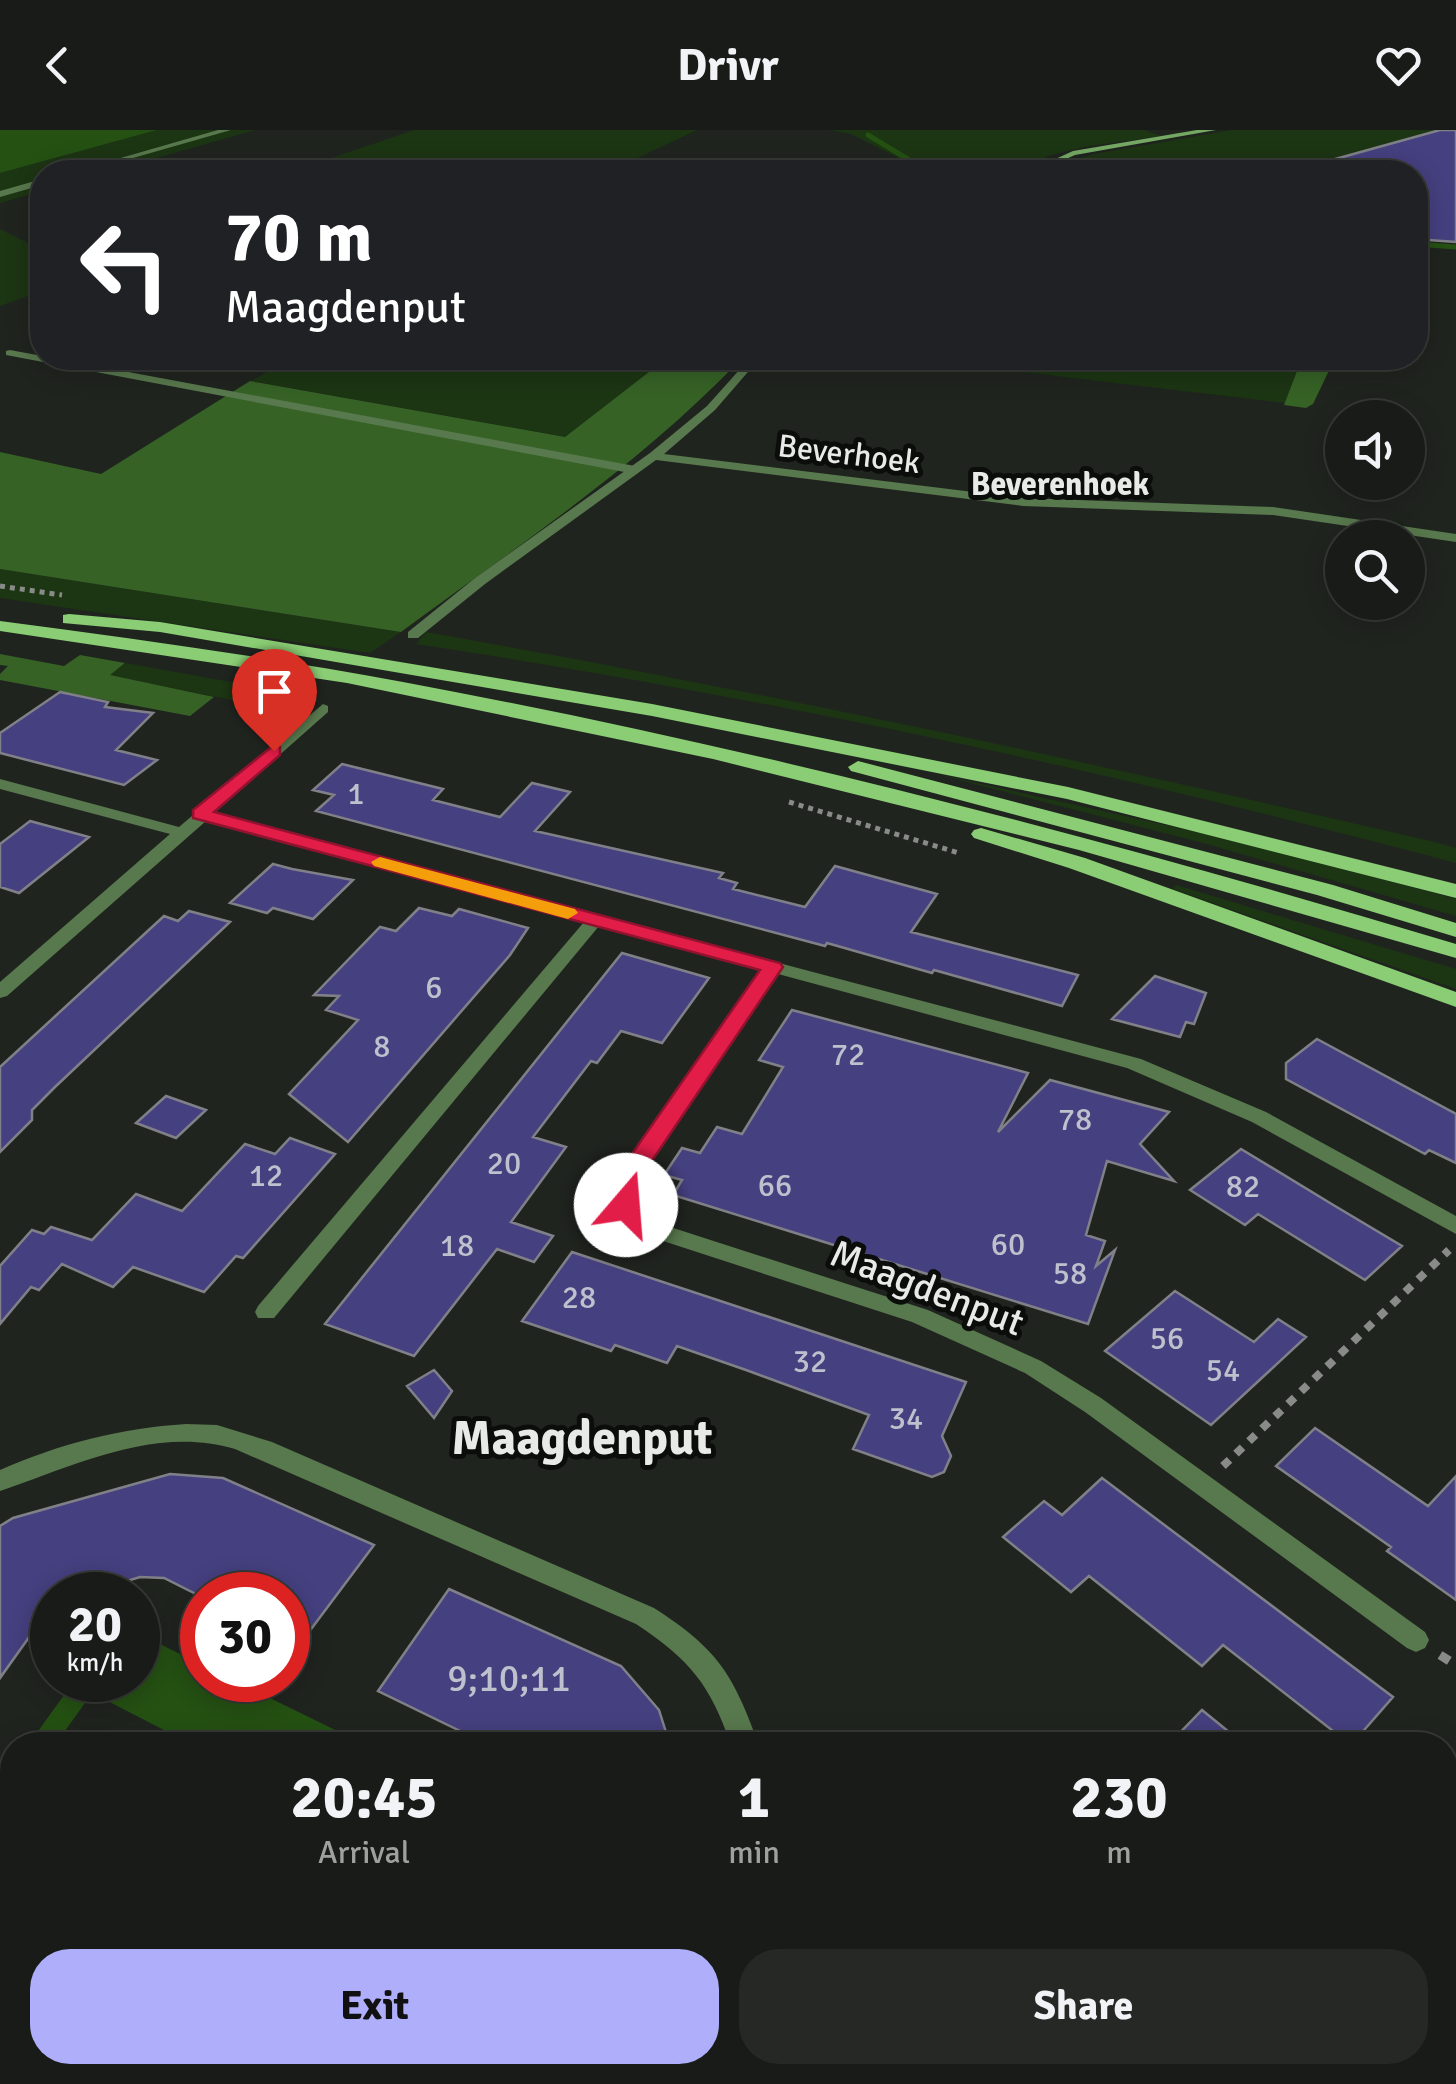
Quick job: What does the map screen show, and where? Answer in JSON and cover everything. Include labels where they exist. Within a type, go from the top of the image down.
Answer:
[{"type":"main road","points":[[0,613],[160,627],[652,710],[1068,793],[1456,891]]},
{"type":"main road","points":[[0,626],[460,698],[956,810],[1311,906],[1456,951]]},
{"type":"main road","points":[[502,685],[1018,807],[1456,930]]},
{"type":"main road","points":[[752,764],[1077,863],[1456,1000]]},
{"type":"street","points":[[119,160],[228,130]]},
{"type":"street","points":[[1059,160],[1074,153],[1212,130]]},
{"type":"street","points":[[0,194],[30,185]]},
{"type":"street","points":[[10,352],[30,356]]},
{"type":"street","points":[[105,370],[636,470]]},
{"type":"street","points":[[414,635],[480,582],[654,456],[712,408],[745,370]]},
{"type":"street","name":"Beverhoek","points":[[654,456],[1024,502],[1328,516],[1456,538]]},
{"type":"street","points":[[0,992],[322,709]]},
{"type":"street","points":[[0,784],[180,832]]},
{"type":"street","points":[[200,814],[1134,1063],[1189,1083],[1296,1134],[1456,1226]]},
{"type":"street","points":[[266,1312],[594,920]]},
{"type":"street","name":"Maagdenput","points":[[773,967],[634,1168],[625,1196],[632,1214],[665,1234],[971,1336],[1078,1396],[1416,1640]]},
{"type":"street","points":[[1,1480],[44,1462],[164,1433],[214,1434],[263,1450],[645,1616],[692,1646],[725,1688],[740,1732]]},
{"type":"path","points":[[1204,1484],[1456,1244]]},
{"type":"shaded area","points":[[0,130],[157,130],[47,160],[30,160],[30,165],[0,173]]},
{"type":"shaded area","points":[[157,130],[255,130],[150,160],[47,160]]},
{"type":"shaded area","points":[[414,130],[697,130],[633,160],[325,160]]},
{"type":"shaded area","points":[[830,130],[1144,130],[1161,136],[1084,147],[1041,160],[902,160],[851,134]]},
{"type":"shaded area","points":[[1231,130],[1440,130],[1329,160],[1075,160]]},
{"type":"shaded area","points":[[30,165],[30,194],[0,203],[0,173]]},
{"type":"shaded area","points":[[0,229],[30,244],[30,295],[0,306]]},
{"type":"shaded area","points":[[270,370],[650,372],[565,437],[251,381]]},
{"type":"shaded area","points":[[637,370],[730,370],[621,468],[401,632],[0,569],[0,452],[101,474],[250,381],[565,437],[649,372]]},
{"type":"shaded area","points":[[1006,370],[1297,370],[1285,403]]},
{"type":"shaded area","points":[[1297,370],[1329,370],[1313,404],[1306,408],[1284,405]]},
{"type":"shaded area","points":[[0,569],[401,632],[370,653],[0,598]]},
{"type":"shaded area","points":[[426,632],[806,704],[1183,785],[1456,848],[1456,863],[1198,798],[939,739],[678,688],[416,644]]},
{"type":"shaded area","points":[[0,654],[64,666],[80,655],[125,663],[110,675],[214,697],[190,716],[0,680],[8,666],[0,665]]},
{"type":"shaded area","points":[[126,663],[314,697],[296,713],[108,675]]},
{"type":"shaded area","points":[[932,773],[1265,847],[1456,899],[1456,916],[1203,843]]},
{"type":"shaded area","points":[[1176,885],[1456,969],[1456,989],[1173,889]]},
{"type":"shaded area","points":[[160,1644],[180,1654],[180,1702],[278,1702],[339,1732],[168,1732],[109,1702],[160,1702]]},
{"type":"shaded area","points":[[59,1702],[86,1702],[64,1732],[37,1732]]},
{"type":"building","points":[[1440,130],[1456,130],[1456,242],[1428,240],[1428,160],[1332,160]]},
{"type":"building","points":[[60,692],[108,702],[105,707],[153,713],[116,750],[157,760],[124,785],[0,753],[0,733]]},
{"type":"building","points":[[342,764],[443,789],[433,800],[500,817],[532,783],[570,792],[535,831],[723,873],[719,878],[737,883],[733,889],[805,907],[835,866],[937,894],[911,932],[1078,975],[1062,1006],[316,811],[334,795],[313,790]]},
{"type":"building","points":[[30,821],[89,837],[19,893],[0,887],[0,844]]},
{"type":"building","points":[[273,864],[353,880],[313,919],[273,908],[267,913],[230,903]]},
{"type":"building","points":[[419,908],[452,916],[459,909],[528,928],[510,955],[348,1142],[289,1094],[358,1020],[326,1010],[339,996],[314,995],[380,927],[396,931]]},
{"type":"building","points":[[189,911],[230,922],[32,1110],[32,1120],[0,1152],[0,1067],[164,916],[178,921]]},
{"type":"building","points":[[622,953],[709,978],[662,1043],[621,1031],[597,1063],[591,1061],[533,1137],[566,1147],[511,1222],[553,1236],[534,1262],[497,1249],[414,1356],[325,1324]]},
{"type":"building","points":[[1155,976],[1206,993],[1194,1024],[1186,1022],[1180,1037],[1112,1019]]},
{"type":"building","points":[[792,1010],[1028,1073],[998,1132],[1050,1080],[1169,1112],[1140,1144],[1174,1181],[1107,1161],[1086,1235],[1105,1241],[1096,1266],[1115,1250],[1088,1324],[673,1195],[682,1180],[664,1175],[682,1148],[700,1153],[717,1127],[742,1134],[783,1067],[759,1060]]},
{"type":"building","points":[[1317,1039],[1456,1114],[1456,1163],[1429,1150],[1425,1154],[1286,1079],[1286,1063]]},
{"type":"building","points":[[166,1096],[206,1110],[176,1138],[136,1123]]},
{"type":"building","points":[[290,1138],[335,1154],[243,1258],[236,1256],[204,1292],[133,1267],[113,1287],[62,1264],[39,1290],[31,1287],[0,1324],[0,1266],[32,1230],[44,1234],[51,1227],[92,1240],[136,1194],[182,1211],[245,1144],[275,1154]]},
{"type":"building","points":[[1241,1149],[1402,1246],[1365,1280],[1258,1214],[1245,1225],[1190,1190]]},
{"type":"building","points":[[572,1252],[966,1382],[942,1436],[951,1456],[944,1472],[932,1477],[853,1449],[869,1415],[746,1370],[677,1346],[667,1363],[615,1345],[611,1351],[522,1321]]},
{"type":"building","points":[[1175,1291],[1254,1342],[1278,1319],[1306,1337],[1211,1425],[1105,1351]]},
{"type":"building","points":[[434,1370],[452,1391],[434,1418],[407,1386]]},
{"type":"building","points":[[1315,1428],[1428,1506],[1456,1476],[1456,1600],[1387,1551],[1391,1547],[1276,1466]]},
{"type":"building","points":[[170,1474],[223,1478],[374,1545],[310,1631],[310,1572],[180,1572],[180,1586],[160,1578],[160,1572],[30,1572],[30,1636],[0,1678],[0,1526],[13,1518]]},
{"type":"building","points":[[1102,1478],[1393,1697],[1362,1732],[1334,1732],[1223,1645],[1202,1666],[1089,1576],[1071,1592],[1003,1537],[1044,1501],[1062,1515]]},
{"type":"building","points":[[449,1589],[621,1666],[659,1710],[666,1732],[462,1732],[378,1691]]},
{"type":"building","points":[[1202,1710],[1229,1732],[1181,1732]]},
{"type":"waterway","points":[[868,135],[909,160]]},
{"type":"waterway","points":[[1428,245],[1456,247]]},
{"type":"slow traffic","points":[[380,862],[568,913]]},
{"type":"district","name":"Beverenhoek","points":[[1060,484]]},
{"type":"district","name":"Maagdenput","points":[[582,1438]]},
{"type":"route","points":[[274,751],[200,814],[773,967],[634,1168],[626,1187],[626,1205]]}]
